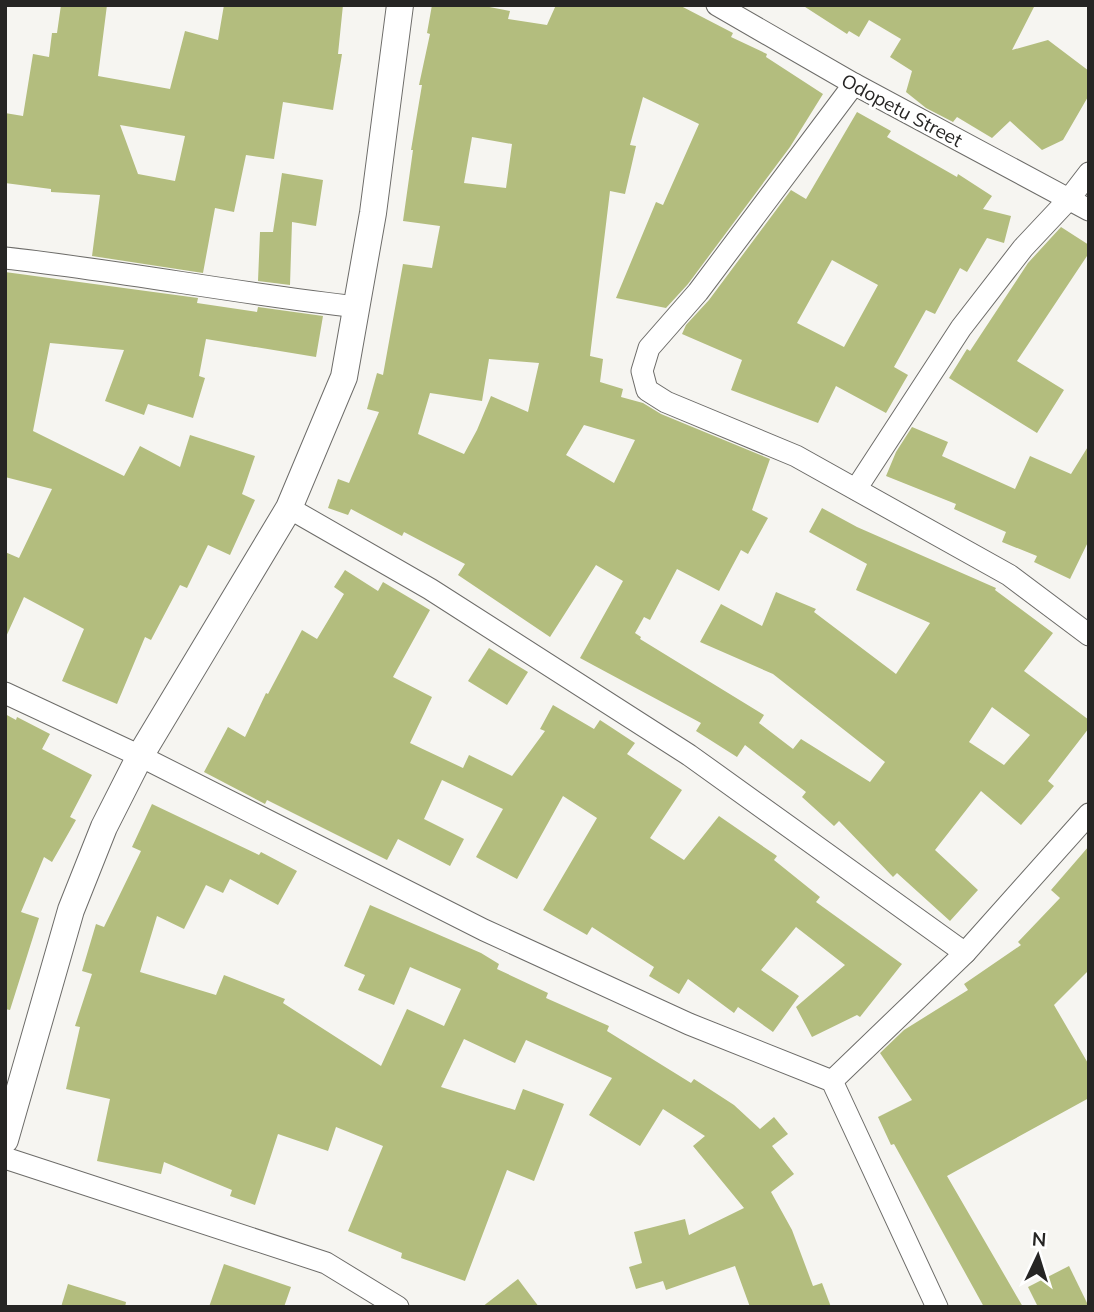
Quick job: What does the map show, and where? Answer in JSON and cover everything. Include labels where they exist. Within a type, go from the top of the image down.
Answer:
[{"type":"street","points":[[5,1140],[71,910],[104,827],[141,756],[289,508],[344,377],[373,213],[400,5]]},
{"type":"street","name":"Odopetu Street","points":[[717,5],[854,84],[1089,210]]},
{"type":"street","points":[[854,84],[698,292],[649,348],[642,371],[647,390],[666,402],[796,456],[856,489],[1009,575],[1089,635]]},
{"type":"street","points":[[856,489],[961,328],[1023,248],[1069,199],[1089,173]]},
{"type":"street","points":[[5,258],[89,268],[270,298],[358,307]]},
{"type":"street","points":[[289,508],[430,589],[689,755],[965,953]]},
{"type":"street","points":[[5,693],[141,756],[484,930],[689,1024],[832,1081],[937,1307]]},
{"type":"street","points":[[832,1081],[965,953],[1089,814]]},
{"type":"street","points":[[5,1158],[326,1263],[398,1307]]},
{"type":"building","points":[[61,5],[107,5],[98,76],[170,89],[185,31],[218,40],[224,5],[343,5],[338,54],[342,54],[333,110],[283,102],[274,159],[246,155],[234,212],[215,208],[203,273],[92,256],[100,195],[51,192],[51,189],[5,183],[5,113],[23,116],[33,54],[49,57],[52,33],[57,33]],"holes":[[[120,125],[185,136],[175,181],[138,174]]]},
{"type":"building","points":[[432,5],[479,5],[510,11],[508,19],[547,25],[556,5],[679,5],[733,33],[731,37],[767,54],[766,57],[823,94],[790,147],[688,284],[666,308],[616,298],[656,202],[663,205],[699,124],[643,97],[630,145],[636,146],[625,194],[610,191],[590,356],[603,359],[600,382],[623,389],[621,397],[643,403],[661,414],[770,459],[752,510],[768,518],[748,554],[741,550],[719,591],[677,569],[650,620],[644,617],[635,633],[640,639],[764,715],[759,723],[793,749],[801,739],[870,782],[885,762],[773,674],[700,642],[721,604],[762,626],[776,592],[816,609],[814,612],[896,674],[930,623],[856,590],[867,564],[809,532],[822,508],[857,527],[996,588],[995,590],[1053,633],[1024,671],[1089,720],[1089,728],[1048,781],[1054,786],[1021,825],[981,791],[935,850],[978,890],[950,921],[897,873],[893,877],[839,821],[834,826],[802,797],[806,792],[745,745],[737,757],[696,731],[701,723],[580,658],[623,581],[596,565],[550,637],[458,575],[465,564],[404,532],[402,536],[351,509],[348,515],[328,508],[338,479],[349,483],[379,412],[367,409],[377,373],[383,375],[403,264],[432,268],[440,226],[403,221],[422,85],[419,85],[430,34],[427,33]],"holes":[[[472,137],[512,144],[506,188],[464,183]],[[489,359],[539,363],[528,412],[491,396],[464,454],[418,434],[430,393],[482,401]],[[584,425],[635,440],[614,483],[566,455]],[[992,707],[1030,735],[1004,765],[969,742]]]},
{"type":"building","points":[[802,5],[1035,5],[1012,50],[1048,40],[1089,71],[1089,95],[1063,140],[1042,150],[1010,121],[992,138],[957,117],[953,122],[926,108],[906,92],[912,71],[890,57],[901,39],[869,20],[859,37],[849,31],[847,34]]},
{"type":"building","points":[[857,112],[891,131],[887,137],[957,177],[958,174],[992,196],[983,209],[1011,216],[1004,243],[987,238],[967,272],[960,268],[935,314],[926,310],[894,367],[908,375],[886,413],[836,386],[818,423],[731,390],[742,360],[682,334],[686,325],[709,300],[791,190],[806,199]],"holes":[[[832,260],[878,285],[844,347],[797,323]]]},
{"type":"building","points":[[282,173],[323,180],[316,226],[292,222],[290,285],[258,281],[260,232],[273,232]]},
{"type":"building","points":[[1061,227],[1089,245],[1089,253],[1017,361],[1064,390],[1037,433],[949,378],[1028,263]]},
{"type":"building","points":[[5,272],[198,298],[197,303],[257,312],[258,307],[323,316],[316,357],[206,339],[199,376],[205,378],[193,418],[148,404],[144,415],[105,401],[124,350],[50,343],[33,431],[124,476],[140,446],[180,467],[190,435],[255,456],[242,494],[255,500],[230,555],[208,545],[187,588],[180,585],[151,640],[145,637],[117,704],[62,681],[84,629],[24,597],[5,639],[5,552],[19,558],[52,489],[5,477]]},
{"type":"building","points":[[912,427],[948,442],[942,456],[1015,489],[1030,456],[1071,474],[1089,445],[1089,540],[1070,579],[1034,562],[1037,556],[1002,542],[1006,532],[954,509],[956,504],[886,476],[896,452]]},
{"type":"building","points":[[345,570],[378,591],[383,582],[430,610],[393,677],[432,697],[410,743],[463,768],[469,755],[512,776],[545,731],[540,729],[553,705],[594,729],[600,720],[635,743],[627,754],[682,790],[650,838],[684,860],[719,816],[777,856],[774,860],[820,897],[816,902],[902,964],[860,1017],[857,1015],[812,1037],[796,1007],[845,965],[796,927],[761,970],[799,996],[773,1032],[738,1007],[734,1013],[688,979],[679,994],[649,976],[654,967],[592,927],[587,935],[543,910],[597,818],[563,796],[517,879],[476,857],[503,809],[442,780],[424,819],[464,839],[450,866],[398,839],[387,860],[267,800],[265,804],[204,772],[228,727],[245,737],[266,693],[268,694],[302,630],[317,639],[344,594],[334,587]]},
{"type":"building","points":[[489,648],[528,672],[507,705],[468,681]]},
{"type":"building","points":[[5,714],[16,720],[17,717],[50,734],[42,749],[92,775],[70,817],[76,820],[52,862],[44,857],[21,912],[39,918],[10,1010],[5,1009]]},
{"type":"building","points":[[152,804],[259,855],[261,852],[297,871],[278,905],[230,879],[223,893],[206,885],[184,929],[157,916],[140,972],[216,995],[224,975],[285,999],[283,1003],[381,1066],[407,1009],[444,1026],[461,989],[410,967],[394,1005],[358,990],[365,975],[344,966],[370,905],[481,953],[499,964],[497,969],[548,993],[546,998],[609,1026],[607,1031],[691,1083],[694,1079],[734,1105],[760,1129],[774,1117],[788,1134],[772,1146],[794,1174],[771,1192],[792,1230],[813,1286],[822,1283],[831,1307],[750,1307],[735,1266],[666,1290],[663,1281],[636,1289],[629,1267],[642,1263],[634,1232],[685,1219],[689,1235],[744,1208],[693,1146],[705,1136],[663,1109],[640,1146],[589,1115],[612,1078],[526,1040],[515,1063],[464,1039],[441,1087],[515,1110],[523,1089],[564,1104],[534,1181],[507,1170],[465,1281],[401,1258],[402,1253],[348,1231],[383,1146],[336,1127],[328,1151],[278,1134],[255,1205],[230,1196],[232,1190],[164,1162],[161,1174],[97,1161],[110,1099],[66,1089],[80,1027],[75,1026],[92,974],[82,971],[96,924],[104,927],[141,851],[132,847]]},
{"type":"building","points":[[1089,846],[1089,970],[1054,1005],[1089,1065],[1089,1098],[947,1176],[1023,1307],[984,1307],[894,1144],[891,1145],[878,1117],[912,1100],[880,1053],[904,1030],[968,990],[964,984],[1021,945],[1018,942],[1060,898],[1051,890]]},
{"type":"building","points":[[224,1264],[291,1287],[284,1307],[209,1307]]},
{"type":"building","points":[[1069,1266],[1089,1307],[1038,1307],[1028,1287]]},
{"type":"building","points":[[518,1279],[539,1307],[482,1307]]},
{"type":"building","points":[[68,1284],[126,1302],[125,1307],[61,1307]]}]
